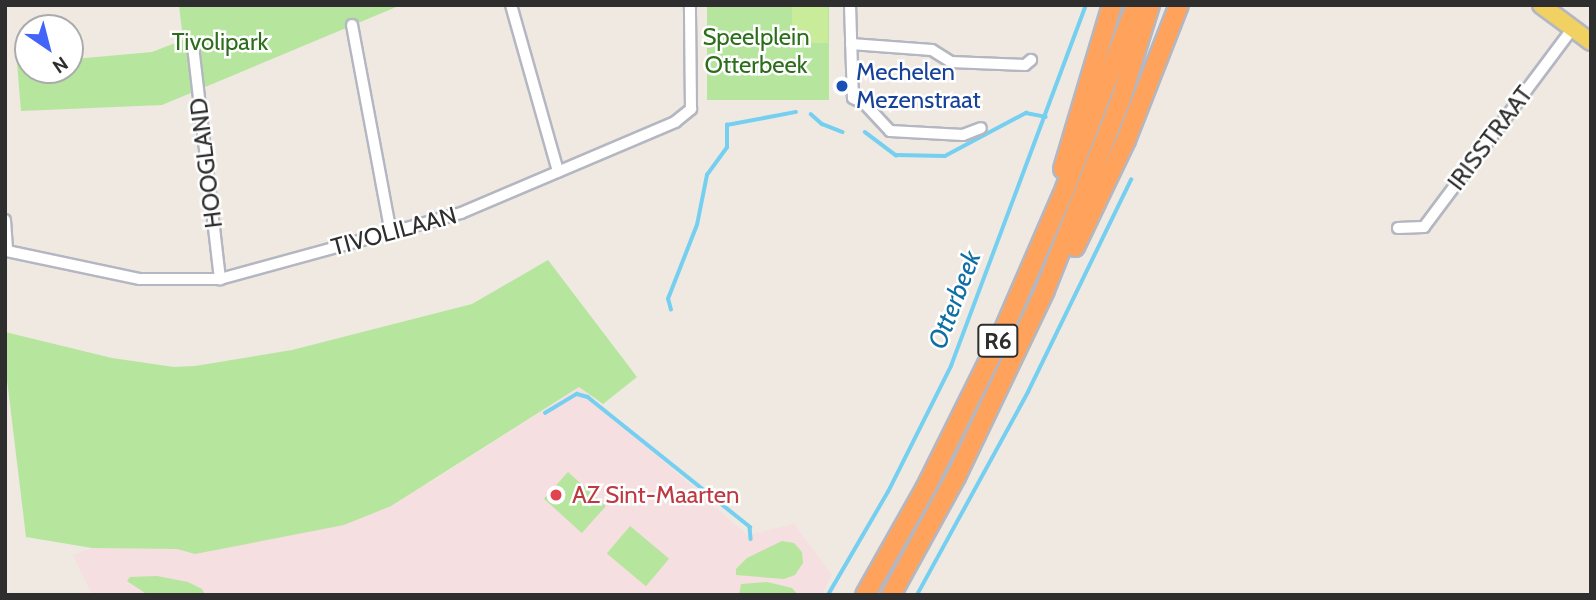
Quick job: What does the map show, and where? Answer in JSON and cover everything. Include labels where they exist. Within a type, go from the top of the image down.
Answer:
[{"type":"highway","points":[[1064,190],[1063,162],[1112,5]]},
{"type":"highway","name":"R6","points":[[865,595],[925,489],[989,360],[1064,190],[1136,5]]},
{"type":"highway","name":"R6","points":[[891,595],[956,477],[1045,290],[1120,102],[1150,5]]},
{"type":"highway","points":[[1045,290],[1061,275],[1098,202],[1126,140],[1179,5]]},
{"type":"main road","points":[[1541,5],[1591,42]]},
{"type":"street","points":[[510,5],[558,171]]},
{"type":"street","name":"TIVOLILAAN","points":[[5,220],[7,251],[140,279],[220,279],[461,213],[676,122],[691,109],[690,5]]},
{"type":"street","points":[[850,5],[853,97],[865,104],[890,131],[963,135],[981,128]]},
{"type":"street","points":[[352,25],[391,233]]},
{"type":"street","name":"IRISSTRAAT","points":[[1398,228],[1424,227],[1572,29]]},
{"type":"street","points":[[851,44],[932,50],[951,62],[1024,65],[1031,60]]},
{"type":"street","name":"HOOGLAND","points":[[193,47],[220,279]]},
{"type":"shaded area","name":"AZ Sint-Maarten","points":[[580,387],[747,535],[794,524],[832,575],[821,595],[92,595],[73,555],[92,548],[177,549],[195,554],[428,484]]},
{"type":"green space","name":"Tivolipark","points":[[179,5],[401,5],[162,105],[21,111],[19,84],[84,84],[84,58],[152,52],[183,40]]},
{"type":"green space","name":"Speelplein Otterbeek","points":[[707,5],[829,5],[829,100],[707,100]]},
{"type":"green space","points":[[792,5],[828,5],[828,43],[792,43]]},
{"type":"green space","points":[[548,260],[637,377],[603,404],[579,387],[391,506],[344,525],[195,554],[177,549],[92,548],[26,537],[5,363],[5,332],[112,358],[174,367],[195,366],[292,350],[472,304]]},
{"type":"green space","points":[[568,472],[606,506],[582,533],[544,499]]},
{"type":"green space","points":[[630,526],[669,559],[646,586],[607,554]]},
{"type":"green space","points":[[782,541],[794,543],[802,552],[803,563],[795,575],[784,579],[736,575],[736,569],[747,558]]},
{"type":"green space","points":[[157,576],[188,582],[202,589],[205,595],[148,595],[127,581],[130,577]]},
{"type":"green space","points":[[767,582],[792,588],[798,595],[739,595],[741,584]]},
{"type":"waterway","name":"Otterbeek","points":[[828,595],[888,492],[951,366],[1086,5]]},
{"type":"waterway","points":[[671,310],[668,299],[697,225],[707,175],[727,147],[727,125],[796,112]]},
{"type":"waterway","points":[[865,132],[896,155],[945,156],[1026,113],[1046,117]]},
{"type":"waterway","points":[[811,114],[822,124],[843,132]]},
{"type":"waterway","points":[[917,595],[1028,392],[1131,180]]},
{"type":"waterway","points":[[545,413],[577,394],[588,397],[750,527],[751,539]]},
{"type":"place","name":"Mechelen Mezenstraat","points":[[842,86]]},
{"type":"place","name":"AZ Sint-Maarten","points":[[556,495]]}]
